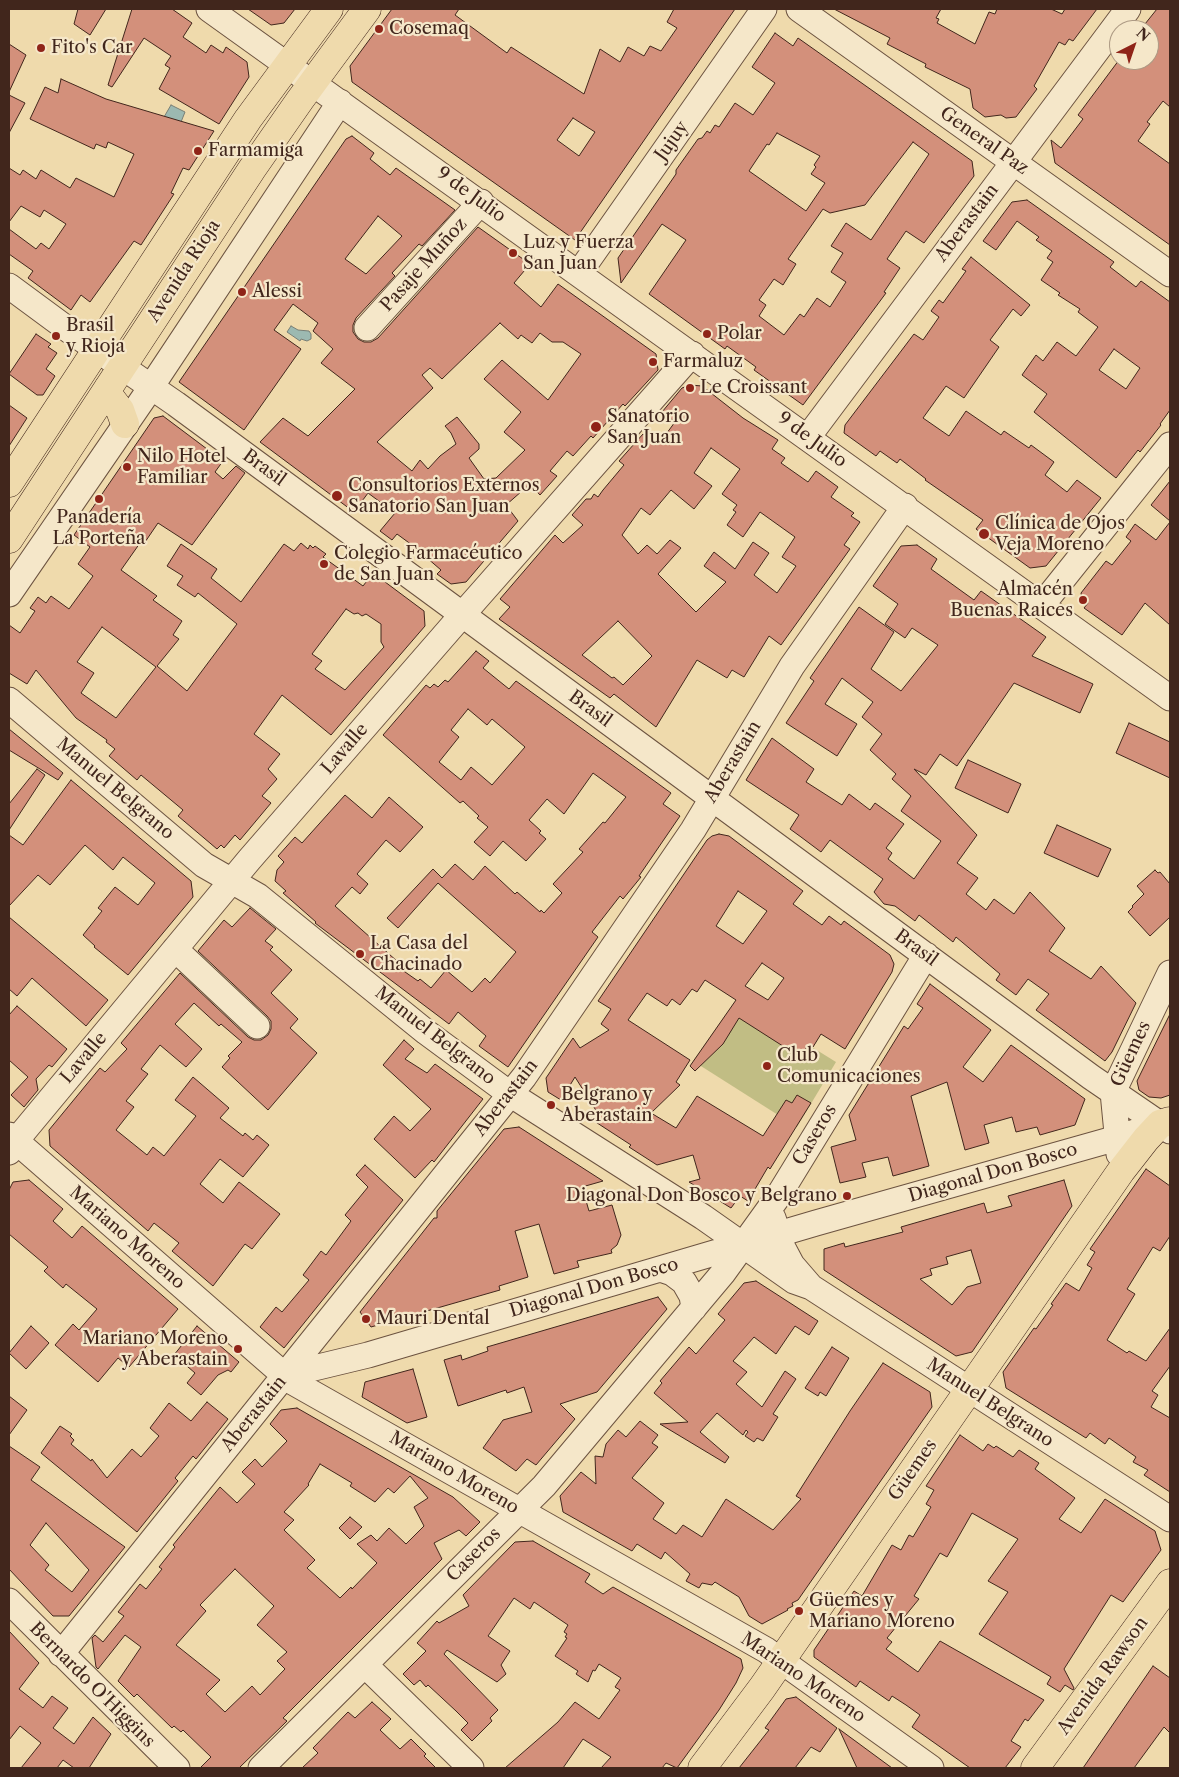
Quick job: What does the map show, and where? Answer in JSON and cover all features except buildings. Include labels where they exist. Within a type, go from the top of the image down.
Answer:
[{"type":"main road","name":"Avenida Rioja","points":[[9,483],[248,119],[329,9]]},
{"type":"main road","name":"Avenida Rioja","points":[[9,539],[113,396],[252,169],[367,9]]},
{"type":"main road","points":[[252,169],[253,153],[258,137],[291,83],[292,74],[288,64]]},
{"type":"main road","points":[[54,413],[74,404],[113,396],[120,346],[123,338],[149,299],[153,284],[154,260]]},
{"type":"main road","name":"Güemes","points":[[702,1768],[781,1660],[1120,1170],[1146,1139],[1167,1126]]},
{"type":"main road","name":"Avenida Rawson","points":[[1035,1768],[1170,1583]]},
{"type":"street","name":"9 de Julio","points":[[210,9],[1170,698]]},
{"type":"street","name":"Jujuy","points":[[580,273],[764,9]]},
{"type":"street","name":"General Paz","points":[[798,9],[1170,274]]},
{"type":"street","name":"Aberastain","points":[[808,437],[1128,9]]},
{"type":"street","name":"Avenida Rioja","points":[[9,594],[113,396],[151,386],[340,102]]},
{"type":"street","name":"Pasaje Muñoz","points":[[367,328],[481,202]]},
{"type":"street","name":"Brasil","points":[[9,286],[96,349],[113,396],[151,386],[1113,1092],[1167,1126]]},
{"type":"street","name":"Lavalle","points":[[11,1143],[232,880],[462,614],[692,354]]},
{"type":"street","points":[[1042,605],[1170,446]]},
{"type":"street","name":"Aberastain","points":[[61,1654],[524,1077],[693,830],[792,666],[905,506]]},
{"type":"street","name":"Manuel Belgrano","points":[[9,700],[204,865],[258,896],[426,1032],[510,1094],[703,1217],[794,1281],[811,1287],[1170,1519]]},
{"type":"street","points":[[175,949],[257,1026]]},
{"type":"street","name":"Caseros","points":[[261,1768],[544,1486],[723,1274],[778,1196],[926,955]]},
{"type":"street","name":"Güemes","points":[[1120,1170],[1113,1092],[1170,973]]},
{"type":"street","name":"Diagonal Don Bosco","points":[[285,1376],[368,1355],[816,1223],[1117,1138],[1167,1126]]},
{"type":"street","name":"Mariano Moreno","points":[[11,1143],[291,1381],[759,1646],[931,1768]]},
{"type":"street","points":[[778,1196],[790,1201],[804,1217],[816,1223]]},
{"type":"street","name":"Manuel Belgrano","points":[[778,1196],[777,1235],[782,1248],[792,1264],[811,1287]]},
{"type":"street","points":[[660,1269],[672,1273],[684,1282],[692,1296],[694,1308]]},
{"type":"street","name":"Bernardo O'Higgins","points":[[9,1601],[177,1768]]},
{"type":"street","points":[[365,1665],[471,1768]]},
{"type":"shaded area","name":"Club Comunicaciones","points":[[736,1000],[836,1062],[797,1127],[693,1061]]},
{"type":"water","points":[[171,105],[185,112],[181,122],[164,117]]},
{"type":"water","points":[[291,326],[298,330],[309,331],[311,339],[307,341],[301,339],[300,341],[287,332]]},
{"type":"place","name":"Cosemaq","points":[[379,29]]},
{"type":"place","name":"Fito's Car","points":[[41,48]]},
{"type":"place","name":"Farmamiga","points":[[198,151]]},
{"type":"place","name":"Luz y Fuerza San Juan","points":[[513,253]]},
{"type":"place","name":"Alessi","points":[[242,292]]},
{"type":"place","name":"Polar","points":[[707,334]]},
{"type":"place","name":"Brasil y Rioja","points":[[56,336]]},
{"type":"place","name":"Farmaluz","points":[[653,362]]},
{"type":"place","name":"Le Croissant","points":[[690,388]]},
{"type":"place","name":"Sanatorio San Juan","points":[[596,427]]},
{"type":"place","name":"Nilo Hotel Familiar","points":[[127,467]]},
{"type":"place","name":"Consultorios Externos Sanatorio San Juan","points":[[337,496]]},
{"type":"place","name":"Panadería La Porteña","points":[[99,499]]},
{"type":"place","name":"Clínica de Ojos Veja Moreno","points":[[984,534]]},
{"type":"place","name":"Colegio Farmacéutico de San Juan","points":[[324,564]]},
{"type":"place","name":"Almacén Buenas Raices","points":[[1083,600]]},
{"type":"place","name":"La Casa del Chacinado","points":[[360,954]]},
{"type":"place","name":"Club Comunicaciones","points":[[767,1066]]},
{"type":"place","name":"Belgrano y Aberastain","points":[[551,1105]]},
{"type":"place","name":"Diagonal Don Bosco y Belgrano","points":[[847,1196]]},
{"type":"place","name":"Mauri Dental","points":[[366,1319]]},
{"type":"place","name":"Mariano Moreno y Aberastain","points":[[238,1349]]},
{"type":"place","name":"Güemes y Mariano Moreno","points":[[799,1611]]}]
